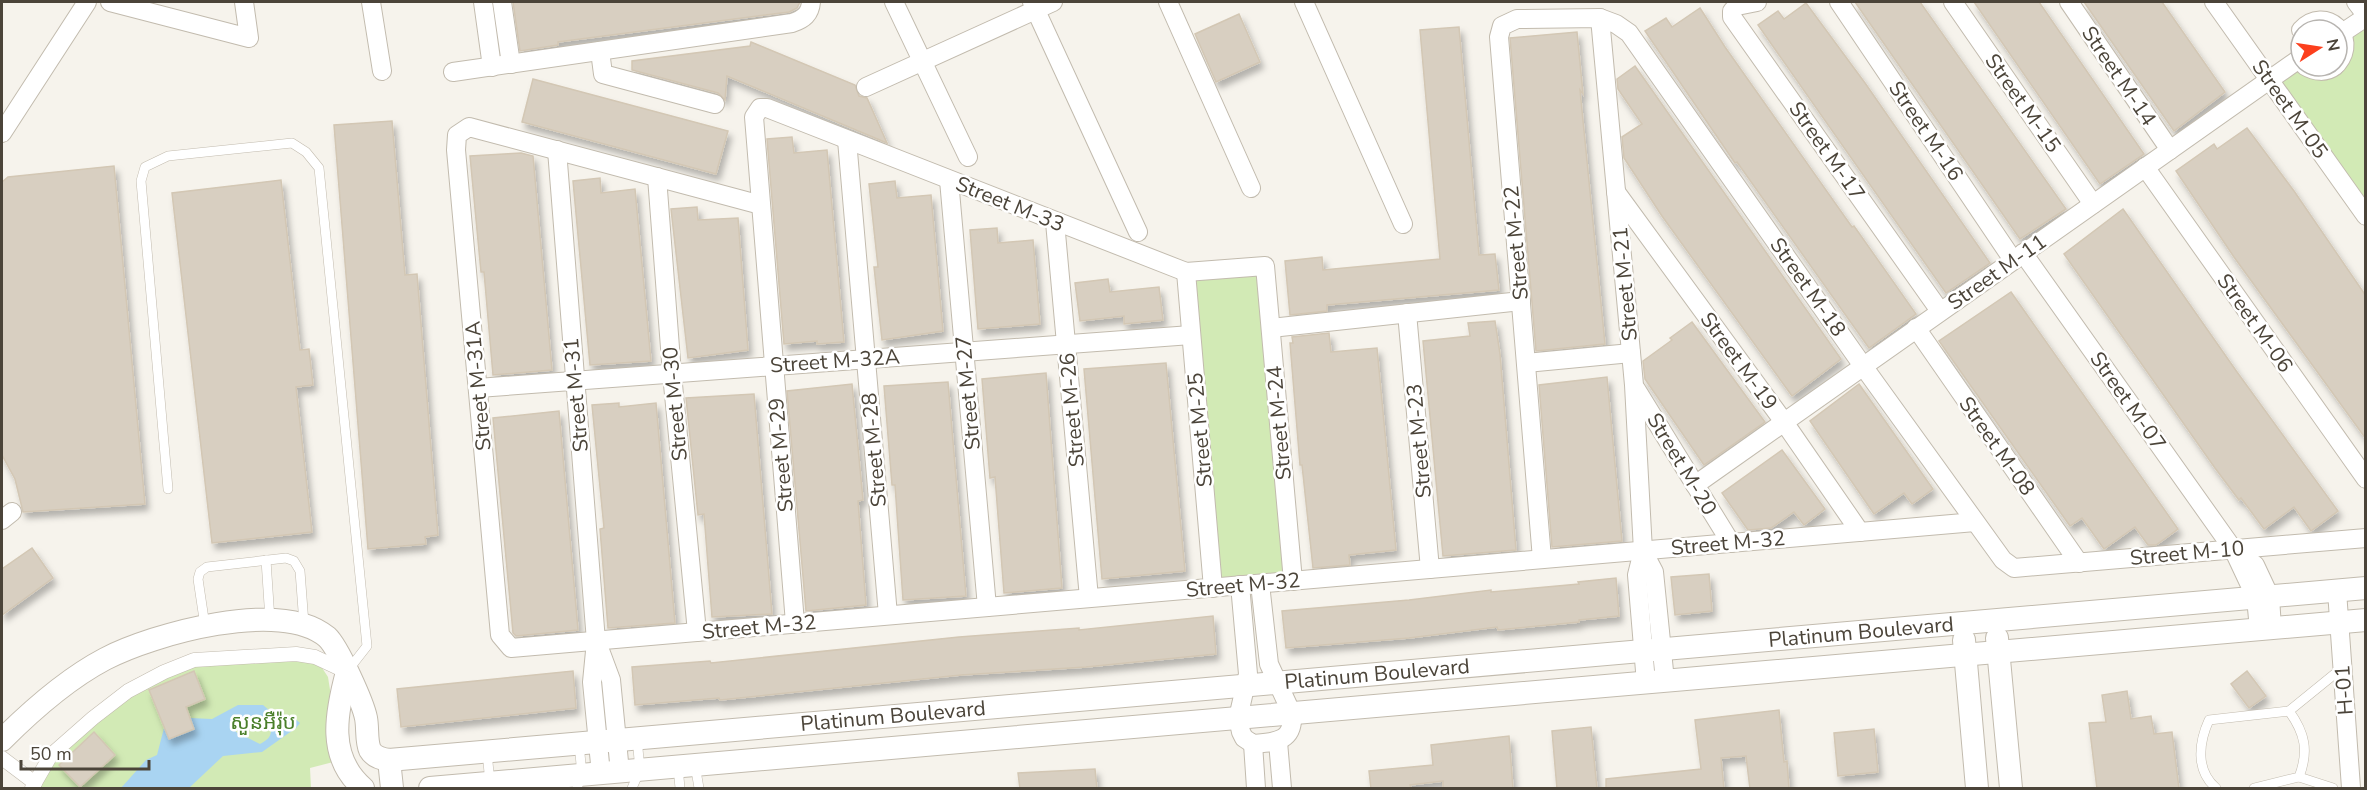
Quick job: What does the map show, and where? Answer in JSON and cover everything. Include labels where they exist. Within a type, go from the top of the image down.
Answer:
[{"type":"street","points":[[2,133],[87,2]]},
{"type":"street","points":[[110,2],[249,38],[244,2]]},
{"type":"street","points":[[371,2],[382,71]]},
{"type":"street","points":[[483,2],[492,67]]},
{"type":"street","points":[[502,2],[512,64]]},
{"type":"street","points":[[453,72],[792,23],[803,20],[811,10],[811,2]]},
{"type":"street","points":[[894,2],[968,157]]},
{"type":"street","points":[[866,87],[1034,5],[1053,2]]},
{"type":"street","points":[[1168,2],[1251,188]]},
{"type":"street","points":[[1304,2],[1403,224]]},
{"type":"street","name":"Street M-17","points":[[1757,2],[1737,6],[1732,10],[1732,17],[1940,311]]},
{"type":"street","name":"Street M-16","points":[[1839,2],[2018,257]]},
{"type":"street","name":"Street M-15","points":[[1953,2],[2093,204]]},
{"type":"street","name":"Street M-14","points":[[2069,2],[2170,150]]},
{"type":"street","name":"Street M-05","points":[[2214,2],[2366,216]]},
{"type":"street","points":[[2349,28],[2366,16],[2356,2]]},
{"type":"street","points":[[1034,5],[1138,232]]},
{"type":"street","name":"Street M-21","points":[[1600,18],[1634,385],[1643,551]]},
{"type":"street","name":"Street M-22","points":[[1542,559],[1499,37],[1502,26],[1517,19],[1600,18]]},
{"type":"street","name":"Street M-18","points":[[1600,18],[1616,24],[1629,33],[1863,366],[2009,566]]},
{"type":"street","points":[[600,51],[603,74],[715,104]]},
{"type":"street","name":"Street M-11","points":[[1695,485],[2269,80],[2289,69]]},
{"type":"street","name":"Street M-33","points":[[760,108],[767,108],[1186,272],[1265,266]]},
{"type":"street","name":"Street M-29","points":[[760,108],[754,117],[795,623]]},
{"type":"street","name":"Street M-31A","points":[[512,648],[500,634],[456,150],[457,135],[470,127],[557,150]]},
{"type":"street","name":"Street M-28","points":[[847,140],[888,615]]},
{"type":"street","points":[[557,150],[761,205]]},
{"type":"street","name":"Street M-31","points":[[557,150],[596,641],[611,680],[609,779]]},
{"type":"street","name":"Street M-06","points":[[2145,167],[2366,479]]},
{"type":"street","name":"Street M-30","points":[[657,177],[672,374],[697,632]]},
{"type":"street","name":"Street M-27","points":[[949,180],[987,607]]},
{"type":"street","name":"Street M-19","points":[[1616,192],[1784,422],[1860,532]]},
{"type":"street","name":"Street M-26","points":[[1055,222],[1089,598]]},
{"type":"street","name":"Street M-07","points":[[2018,257],[2233,549],[2255,565],[2263,597]]},
{"type":"street","name":"Street M-24","points":[[1265,266],[1293,581]]},
{"type":"street","name":"Street M-25","points":[[1186,272],[1213,588]]},
{"type":"street","points":[[1271,328],[1521,301]]},
{"type":"street","name":"Street M-23","points":[[1407,313],[1430,569]]},
{"type":"street","name":"Street M-08","points":[[1916,328],[2079,563]]},
{"type":"street","name":"Street M-32A","points":[[478,388],[1191,334]]},
{"type":"street","points":[[1526,363],[1631,353]]},
{"type":"street","name":"Street M-20","points":[[1634,385],[1731,543]]},
{"type":"street","name":"Street M-32","points":[[512,648],[1976,522]]},
{"type":"street","name":"Street M-10","points":[[2009,566],[2014,568],[2079,563],[2366,538]]},
{"type":"street","points":[[1643,551],[1654,572],[1652,650],[1655,682]]},
{"type":"street","points":[[1240,585],[1248,674],[1238,718],[1244,738],[1253,744],[1278,742],[1286,736],[1291,728],[1292,714],[1276,683],[1269,663],[1260,584]]},
{"type":"street","name":"Platinum Boulevard","points":[[389,760],[2366,588]]},
{"type":"street","name":"H-01","points":[[2337,591],[2351,789]]},
{"type":"street","points":[[2263,597],[2265,629]]},
{"type":"street","points":[[2,740],[23,719],[104,660],[143,642],[205,627],[260,620],[304,624],[328,638],[347,672],[366,717],[369,749],[377,758],[389,760],[392,789]]},
{"type":"street","name":"Platinum Boulevard","points":[[430,789],[609,779],[689,783],[1238,718],[2366,620]]},
{"type":"street","points":[[1996,621],[2011,789]]},
{"type":"street","points":[[1963,623],[1977,789]]},
{"type":"street","points":[[2,758],[33,786],[51,755],[93,718],[128,691],[164,672],[194,660],[296,654],[315,657],[347,672]]},
{"type":"street","points":[[347,672],[336,720],[341,760],[350,778],[363,789]]},
{"type":"street","points":[[1278,742],[1282,789]]},
{"type":"street","points":[[1253,744],[1256,789]]},
{"type":"lane","points":[[168,489],[141,181],[146,167],[168,156],[292,143],[306,152],[319,168],[367,646],[347,672]]},
{"type":"lane","points":[[205,627],[198,579],[200,572],[207,567],[286,558],[294,561],[300,570],[304,624]]},
{"type":"lane","points":[[266,560],[270,620]]},
{"type":"lane","points":[[2217,789],[2204,771],[2200,754],[2202,736],[2209,720],[2289,711],[2342,668]]},
{"type":"lane","points":[[2289,711],[2300,725],[2305,742],[2305,761],[2299,777]]},
{"type":"lane","points":[[608,741],[609,779]]},
{"type":"lane","points":[[487,752],[490,786]]},
{"type":"lane","points":[[2254,789],[2299,777],[2333,789]]},
{"type":"green space","points":[[2365,17],[2365,216],[2269,80],[2289,66],[2289,78],[2349,78],[2349,38]]},
{"type":"green space","points":[[1265,266],[1293,581],[1213,588],[1186,272]]},
{"type":"green space","name":"សួនអឺរ៉ុប","points":[[315,657],[328,677],[341,760],[310,768],[311,788],[32,788],[51,755],[93,718],[194,660]]},
{"type":"water","points":[[238,705],[263,705],[275,715],[294,718],[300,723],[262,752],[223,756],[189,788],[121,788],[146,760],[157,755],[164,728],[190,718],[212,719]],"holes":[[[257,716],[270,723],[270,736],[260,744],[236,732],[235,722],[244,717]]]},
{"type":"building","points":[[513,2],[800,2],[797,8],[789,12],[558,42],[558,45],[520,51]]},
{"type":"building","points":[[1855,2],[1920,2],[2066,209],[2020,239]]},
{"type":"building","points":[[1974,2],[2039,2],[2144,154],[2100,184]]},
{"type":"building","points":[[2084,2],[2162,2],[2225,92],[2174,131]]},
{"type":"building","points":[[1806,3],[1865,83],[1990,263],[1946,293],[1758,25],[1778,11],[1784,19]]},
{"type":"building","points":[[1700,8],[1852,227],[1854,226],[1916,314],[1869,348],[1737,162],[1735,163],[1645,31],[1666,18],[1672,27]]},
{"type":"building","points":[[1239,14],[1260,62],[1216,82],[1195,34]]},
{"type":"building","points":[[1459,27],[1479,255],[1495,254],[1499,290],[1327,305],[1327,311],[1290,315],[1285,261],[1322,257],[1323,270],[1440,259],[1420,30]]},
{"type":"building","points":[[1577,32],[1583,94],[1580,90],[1605,344],[1536,351],[1510,38]]},
{"type":"building","points":[[751,42],[855,85],[859,96],[867,98],[887,143],[727,76],[725,100],[718,93],[632,70],[632,61],[750,46]]},
{"type":"building","points":[[1635,66],[1841,359],[1792,396],[1662,216],[1624,158],[1622,137],[1642,124],[1618,89],[1617,79]]},
{"type":"building","points":[[533,79],[728,131],[716,174],[522,122]]},
{"type":"building","points":[[392,121],[405,275],[417,274],[438,535],[425,537],[426,544],[368,549],[334,125]]},
{"type":"building","points":[[2247,128],[2294,191],[2366,296],[2366,439],[2234,257],[2176,171],[2214,144],[2217,149]]},
{"type":"building","points":[[792,137],[794,153],[827,150],[844,342],[817,344],[817,341],[784,344],[767,139]]},
{"type":"building","points":[[521,153],[533,156],[552,370],[493,375],[484,272],[481,272],[470,156]]},
{"type":"building","points":[[114,166],[145,504],[23,512],[15,479],[2,455],[2,182],[8,177]]},
{"type":"building","points":[[600,178],[601,193],[635,189],[651,361],[590,365],[573,181]]},
{"type":"building","points":[[281,180],[300,350],[309,349],[313,385],[296,387],[312,532],[212,543],[172,193]]},
{"type":"building","points":[[895,181],[897,198],[931,195],[943,331],[882,340],[874,267],[878,267],[869,184]]},
{"type":"building","points":[[697,207],[698,220],[738,218],[748,350],[688,358],[671,209]]},
{"type":"building","points":[[2123,209],[2338,511],[2311,531],[2294,507],[2264,529],[2215,468],[2064,254]]},
{"type":"building","points":[[997,228],[998,243],[1033,240],[1040,324],[978,329],[970,230]]},
{"type":"building","points":[[1108,279],[1110,292],[1159,287],[1163,320],[1124,324],[1124,316],[1080,321],[1075,283]]},
{"type":"building","points":[[2011,292],[2178,529],[2156,545],[2148,545],[2135,527],[2104,549],[2082,518],[2070,526],[1939,341]]},
{"type":"building","points":[[1495,321],[1500,354],[1516,550],[1443,556],[1423,341],[1470,336],[1468,323]]},
{"type":"building","points":[[1692,322],[1765,422],[1704,465],[1645,379],[1643,361]]},
{"type":"building","points":[[1329,333],[1331,352],[1377,348],[1396,550],[1349,555],[1350,565],[1313,568],[1302,465],[1300,465],[1290,343],[1293,343],[1292,337]]},
{"type":"building","points":[[1166,363],[1185,571],[1102,579],[1084,369]]},
{"type":"building","points":[[1046,373],[1062,588],[1004,593],[995,477],[990,478],[982,379]]},
{"type":"building","points":[[1607,377],[1622,541],[1552,547],[1539,385]]},
{"type":"building","points":[[948,382],[966,596],[903,600],[895,485],[892,485],[884,386]]},
{"type":"building","points":[[852,384],[863,500],[858,501],[866,605],[806,611],[787,391]]},
{"type":"building","points":[[1859,384],[1933,489],[1912,504],[1904,493],[1874,514],[1810,421]]},
{"type":"building","points":[[754,394],[772,614],[712,617],[704,514],[698,515],[686,398]]},
{"type":"building","points":[[619,403],[619,407],[656,403],[675,623],[608,628],[600,529],[604,528],[592,405]]},
{"type":"building","points":[[559,411],[578,630],[516,636],[513,633],[493,418]]},
{"type":"building","points":[[1782,450],[1825,509],[1804,525],[1794,512],[1771,528],[1748,530],[1722,493]]},
{"type":"building","points":[[32,548],[53,578],[2,615],[2,569]]},
{"type":"building","points":[[1709,574],[1712,611],[1675,615],[1671,577]]},
{"type":"building","points":[[1616,578],[1619,616],[1498,630],[1497,627],[1409,638],[1286,648],[1282,611],[1491,590],[1491,592],[1579,584],[1578,582]]},
{"type":"building","points":[[1213,616],[1216,654],[1086,667],[961,675],[720,700],[719,698],[635,705],[632,667],[710,661],[711,663],[959,637],[1079,628],[1079,630]]},
{"type":"building","points":[[194,671],[205,699],[186,707],[194,729],[169,739],[149,690]]},
{"type":"building","points":[[573,671],[576,708],[401,727],[397,689]]},
{"type":"building","points":[[2247,671],[2266,696],[2249,708],[2231,684]]},
{"type":"building","points":[[2127,691],[2131,719],[2151,716],[2154,734],[2172,732],[2179,789],[2097,789],[2089,723],[2106,722],[2102,695]]},
{"type":"building","points":[[1779,710],[1789,789],[1750,789],[1746,756],[1721,758],[1724,789],[1606,789],[1606,779],[1701,769],[1695,720]]},
{"type":"building","points":[[1591,727],[1597,789],[1557,789],[1552,731]]},
{"type":"building","points":[[1874,729],[1878,772],[1838,776],[1834,733]]},
{"type":"building","points":[[94,732],[115,755],[80,787],[59,765]]},
{"type":"building","points":[[1509,736],[1513,789],[1443,789],[1443,781],[1410,785],[1411,789],[1371,789],[1369,771],[1433,765],[1431,745]]},
{"type":"building","points":[[1095,769],[1097,789],[1020,789],[1018,773]]}]
